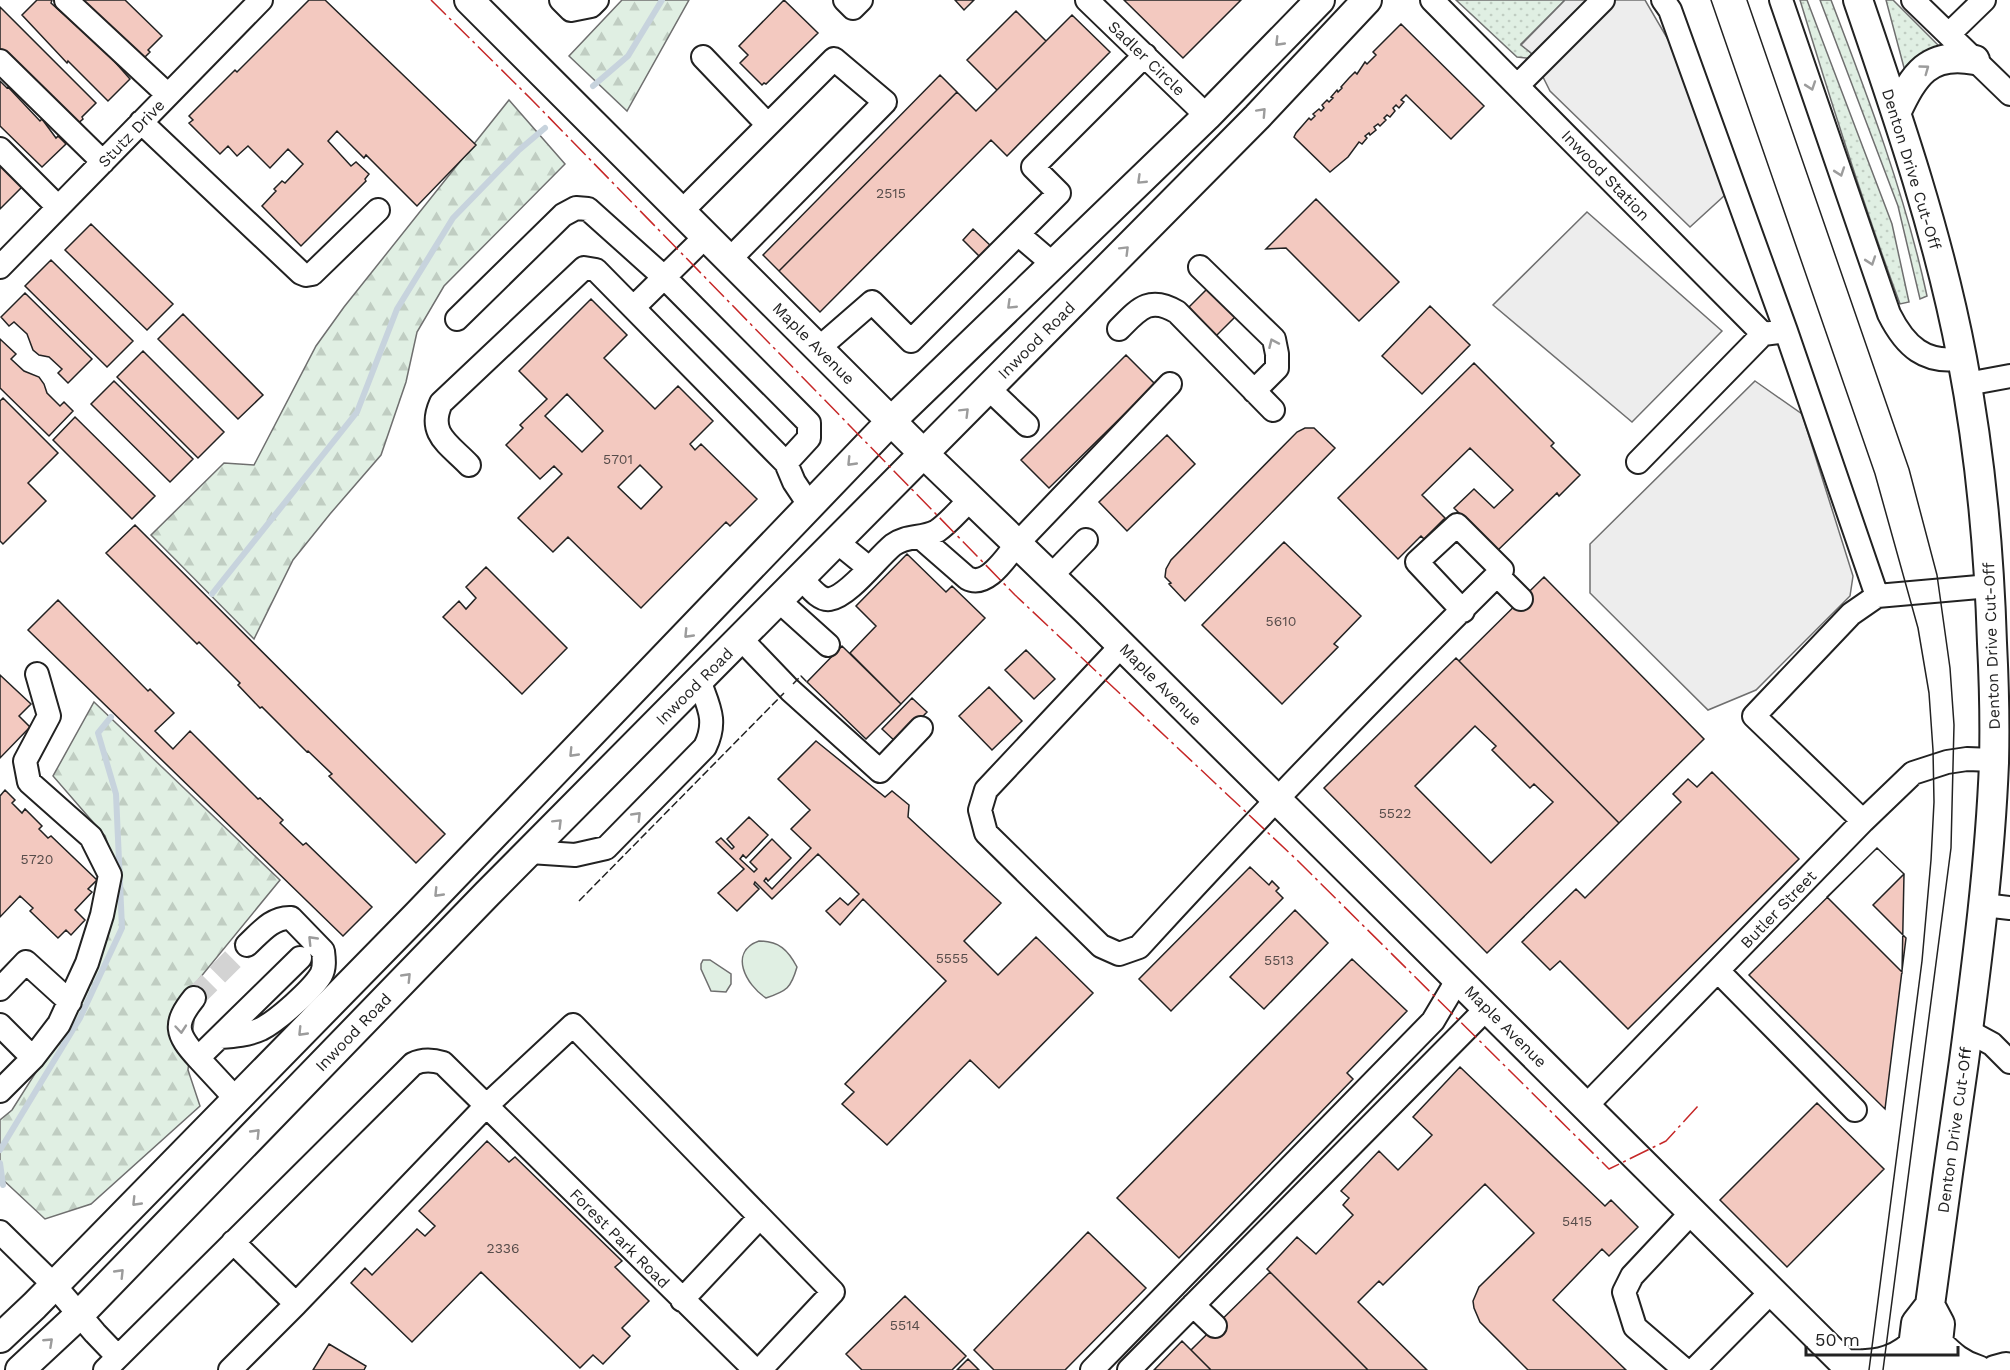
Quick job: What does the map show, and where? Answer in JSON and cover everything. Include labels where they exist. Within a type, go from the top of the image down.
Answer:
[{"type":"main road","name":"Maple Avenue","points":[[469,0],[1848,1367]]},
{"type":"main road","points":[[0,1338],[461,869],[892,420],[1207,116],[1320,0]]},
{"type":"main road","name":"Inwood Road","points":[[20,1370],[79,1315],[487,894],[1234,141],[1367,0]]},
{"type":"main road","name":"Denton Drive Cut-Off","points":[[1858,0],[1933,234],[1965,371],[1982,487],[1990,586],[1997,907],[1968,1031],[1930,1305],[1940,1324],[1924,1357]]},
{"type":"main road","points":[[1896,113],[1917,74],[1930,64],[1952,58],[1974,60]]},
{"type":"main road","points":[[1207,116],[1234,141]]},
{"type":"main road","points":[[1053,264],[1084,292]]},
{"type":"main road","points":[[723,597],[741,639]]},
{"type":"main road","points":[[461,869],[487,894]]},
{"type":"main road","points":[[1848,1367],[1887,1362],[1902,1355],[1955,1360],[1978,1370]]},
{"type":"street","points":[[66,0],[168,95]]},
{"type":"street","name":"Stutz Drive","points":[[0,267],[261,0]]},
{"type":"street","points":[[561,0],[571,10],[591,6],[597,0]]},
{"type":"street","points":[[845,0],[853,8],[861,0]]},
{"type":"street","name":"Sadler Circle","points":[[1087,0],[1207,116]]},
{"type":"street","name":"Inwood Station","points":[[1432,0],[1762,334]]},
{"type":"street","points":[[1518,85],[1603,0]]},
{"type":"street","points":[[1663,0],[1670,10],[1786,331],[1877,596]]},
{"type":"street","points":[[1781,0],[1889,314],[1898,333],[1912,348],[1930,357],[1948,361],[1965,371],[2010,376]]},
{"type":"street","points":[[1913,0],[2010,94]]},
{"type":"street","points":[[1949,34],[1984,0]]},
{"type":"street","points":[[819,348],[872,302],[911,341],[1059,193],[1033,166],[1145,56]]},
{"type":"street","points":[[703,57],[767,124]]},
{"type":"street","points":[[682,211],[834,58],[885,102],[730,259]]},
{"type":"street","points":[[0,61],[103,162]]},
{"type":"street","points":[[141,122],[301,273],[306,275],[312,273],[378,210]]},
{"type":"street","points":[[0,149],[58,207]]},
{"type":"street","points":[[457,319],[563,215],[576,208],[588,209],[665,278],[808,423],[809,438],[786,463]]},
{"type":"street","points":[[1018,234],[1053,264]]},
{"type":"street","points":[[634,307],[706,236]]},
{"type":"street","points":[[1200,267],[1274,339],[1277,368],[1254,391]]},
{"type":"street","points":[[469,465],[436,430],[435,416],[441,403],[584,268],[596,270],[786,463],[794,482],[810,506]]},
{"type":"street","points":[[1119,329],[1140,308],[1149,305],[1168,307],[1177,312],[1273,410]]},
{"type":"street","points":[[1638,462],[1762,334],[1786,331]]},
{"type":"street","points":[[920,537],[967,578],[973,582],[979,581],[996,569],[1017,544],[1170,384]]},
{"type":"street","points":[[988,388],[1027,425]]},
{"type":"street","points":[[801,578],[822,598],[829,600],[850,587],[899,541],[920,537],[938,530],[971,499]]},
{"type":"street","points":[[1122,645],[986,790],[980,810],[986,833],[1101,946],[1119,954],[1139,947],[1276,798],[1462,611],[1502,570],[1457,525],[1417,562],[1462,611]]},
{"type":"street","points":[[1052,576],[1086,540]]},
{"type":"street","points":[[837,542],[869,568]]},
{"type":"street","points":[[1497,575],[1521,599]]},
{"type":"street","points":[[1863,821],[1754,716],[1851,614],[1877,596],[1990,586]]},
{"type":"street","points":[[778,600],[828,645]]},
{"type":"street","points":[[741,639],[790,690],[880,771],[921,728]]},
{"type":"street","points":[[0,1091],[33,1058],[59,1023],[70,1002],[87,963],[102,915],[110,875],[91,837],[29,782],[25,761],[49,716],[37,674]]},
{"type":"street","points":[[530,852],[575,855],[606,848],[705,747],[711,735],[711,710],[699,680]]},
{"type":"street","name":"Butler Street","points":[[1586,1106],[1863,821],[1913,773],[1947,762],[1967,759],[1994,760]]},
{"type":"street","points":[[220,1037],[244,1035],[262,1029],[293,1005],[322,974],[323,951],[291,918],[282,918],[274,922],[247,945]]},
{"type":"street","points":[[198,1058],[300,958]]},
{"type":"street","points":[[0,989],[26,962],[70,1002]]},
{"type":"street","points":[[1718,971],[1855,1110]]},
{"type":"street","points":[[1092,1370],[1433,1021],[1458,979]]},
{"type":"street","points":[[194,998],[179,1020],[183,1042],[236,1099]]},
{"type":"street","points":[[1129,1370],[1487,1008]]},
{"type":"street","points":[[0,1025],[33,1058]]},
{"type":"street","points":[[230,1370],[486,1106],[573,1025],[833,1292],[760,1370]]},
{"type":"street","points":[[1968,1031],[1992,1044],[2010,1062]]},
{"type":"street","name":"Forest Park Road","points":[[0,1232],[54,1285],[79,1315],[111,1363],[413,1064],[433,1060],[443,1063],[755,1370]]},
{"type":"street","points":[[1685,1370],[1635,1327],[1624,1292],[1632,1275],[1692,1212]]},
{"type":"street","points":[[682,1300],[760,1217]]},
{"type":"street","points":[[233,1242],[296,1304]]},
{"type":"street","points":[[1694,1370],[1772,1291]]},
{"type":"street","points":[[1193,1305],[1215,1326]]},
{"type":"green space","points":[[622,0],[689,0],[627,111],[569,56]]},
{"type":"green space","points":[[1456,0],[1565,0],[1521,44],[1534,59],[1517,57]]},
{"type":"green space","points":[[1800,0],[1807,0],[1892,224],[1909,302],[1900,304],[1886,266]]},
{"type":"green space","points":[[1820,0],[1831,0],[1885,146],[1908,220],[1927,296],[1920,299],[1898,206]]},
{"type":"green space","points":[[1886,0],[1893,0],[1944,51],[1906,75]]},
{"type":"green space","points":[[509,100],[565,164],[444,286],[417,332],[406,382],[381,455],[293,560],[254,639],[151,535],[224,463],[254,465],[316,346],[344,307]]},
{"type":"green space","points":[[94,702],[280,880],[199,979],[188,1070],[200,1106],[91,1204],[45,1219],[0,1177],[0,1120],[12,1110],[88,990],[115,864],[105,836],[53,776]]},
{"type":"green space","points":[[759,941],[766,941],[782,948],[797,967],[793,980],[787,988],[766,998],[752,985],[743,969],[744,953]]},
{"type":"green space","points":[[703,960],[710,960],[731,974],[731,984],[726,992],[711,991],[701,969]]},
{"type":"shaded area","points":[[1565,0],[1645,0],[1673,48],[1725,195],[1690,227],[1550,91],[1531,53],[1521,45]]},
{"type":"shaded area","points":[[1587,212],[1722,331],[1632,422],[1493,305]]},
{"type":"shaded area","points":[[1755,381],[1802,414],[1853,576],[1850,596],[1756,690],[1708,710],[1590,593],[1590,544]]},
{"type":"building","points":[[37,0],[52,0],[51,3],[107,53],[130,79],[108,101],[68,61],[67,63],[22,15]]},
{"type":"building","points":[[83,0],[125,0],[162,36],[142,60]]},
{"type":"building","points":[[309,0],[325,0],[476,145],[417,206],[366,155],[364,158],[337,131],[328,141],[351,166],[356,162],[369,174],[366,181],[301,246],[262,206],[276,191],[274,189],[282,181],[285,183],[303,164],[288,149],[270,168],[248,146],[237,156],[228,146],[220,154],[189,123],[193,120],[189,116]]},
{"type":"building","points":[[784,0],[818,33],[766,84],[762,85],[740,63],[748,55],[739,46]]},
{"type":"building","points":[[955,0],[974,0],[964,10]]},
{"type":"building","points":[[1124,0],[1241,0],[1183,58]]},
{"type":"building","points":[[0,7],[96,103],[76,125],[0,49]]},
{"type":"building","points":[[1016,11],[1046,41],[997,90],[967,60]]},
{"type":"building","points":[[1072,15],[1110,52],[1007,156],[991,140],[820,312],[779,271],[957,92],[976,111]]},
{"type":"building","points":[[1401,24],[1484,106],[1451,139],[1406,95],[1401,100],[1404,102],[1399,108],[1396,105],[1390,117],[1387,115],[1384,118],[1386,120],[1380,126],[1378,124],[1374,127],[1376,130],[1365,136],[1367,138],[1362,144],[1359,142],[1348,157],[1330,172],[1294,137],[1309,118],[1311,120],[1315,116],[1313,114],[1324,108],[1322,105],[1333,98],[1331,97],[1355,72],[1357,74],[1365,62],[1367,64],[1376,55],[1373,52]]},
{"type":"building","points":[[940,75],[957,92],[779,271],[763,255]]},
{"type":"building","points":[[0,81],[40,121],[42,119],[56,138],[58,136],[66,144],[42,167],[0,126]]},
{"type":"building","points":[[0,165],[22,187],[0,209]]},
{"type":"building","points":[[1316,199],[1399,282],[1359,321],[1286,248],[1266,249]]},
{"type":"building","points":[[91,224],[173,304],[147,330],[65,250]]},
{"type":"building","points":[[973,229],[992,247],[981,258],[963,240]]},
{"type":"building","points":[[51,260],[133,341],[107,367],[25,286]]},
{"type":"building","points":[[1208,288],[1236,316],[1215,337],[1189,307]]},
{"type":"building","points":[[25,293],[92,359],[68,383],[58,373],[62,369],[49,357],[39,355],[33,350],[27,334],[14,322],[9,326],[1,317]]},
{"type":"building","points":[[591,299],[627,335],[604,358],[655,409],[678,386],[713,421],[690,444],[695,450],[701,444],[757,499],[730,526],[726,522],[641,608],[568,537],[553,552],[518,518],[562,474],[554,466],[540,479],[506,445],[523,428],[520,425],[547,399],[519,371]],"holes":[[[567,394],[603,431],[582,452],[545,416]],[[640,465],[662,487],[641,509],[618,487]]]},
{"type":"building","points":[[1430,306],[1470,345],[1422,394],[1382,356]]},
{"type":"building","points":[[183,314],[263,395],[238,419],[158,339]]},
{"type":"building","points":[[0,339],[16,354],[11,359],[24,371],[39,377],[47,393],[60,406],[64,402],[73,411],[49,436],[0,388]]},
{"type":"building","points":[[143,351],[224,432],[198,458],[117,377]]},
{"type":"building","points":[[1126,355],[1155,384],[1049,488],[1021,460]]},
{"type":"building","points":[[1474,363],[1554,443],[1551,446],[1580,475],[1559,496],[1557,493],[1497,551],[1454,508],[1474,489],[1494,508],[1513,490],[1470,448],[1422,495],[1445,518],[1424,539],[1421,536],[1398,559],[1338,498]]},
{"type":"building","points":[[114,381],[193,459],[170,482],[91,404]]},
{"type":"building","points":[[3,398],[58,453],[28,483],[46,501],[3,544],[0,541],[0,401]]},
{"type":"building","points":[[75,417],[155,496],[132,519],[53,440]]},
{"type":"building","points":[[1305,428],[1314,428],[1335,448],[1185,601],[1165,577],[1171,560],[1297,432]]},
{"type":"building","points":[[1167,435],[1195,464],[1127,531],[1099,502]]},
{"type":"building","points":[[135,525],[445,834],[416,863],[329,776],[332,774],[262,707],[260,708],[238,685],[240,683],[199,642],[197,644],[106,553]]},
{"type":"building","points":[[1284,542],[1361,616],[1334,644],[1338,647],[1282,704],[1202,625]]},
{"type":"building","points":[[907,554],[946,592],[952,586],[985,618],[901,704],[850,653],[876,626],[856,606]]},
{"type":"building","points":[[486,567],[567,648],[522,694],[443,617],[459,601],[466,609],[476,598],[466,587]]},
{"type":"building","points":[[1544,577],[1704,739],[1619,823],[1459,661]]},
{"type":"building","points":[[58,600],[148,691],[150,689],[174,713],[155,731],[173,749],[190,731],[258,799],[260,798],[283,820],[280,823],[303,845],[306,843],[372,907],[343,936],[28,630]]},
{"type":"building","points":[[842,646],[901,704],[866,739],[807,682]]},
{"type":"building","points":[[1026,650],[1055,679],[1034,699],[1005,670]]},
{"type":"building","points":[[1456,658],[1619,823],[1487,953],[1324,788]],"holes":[[[1475,726],[1496,746],[1492,750],[1530,788],[1534,784],[1553,802],[1491,863],[1415,786]]]},
{"type":"building","points":[[0,675],[31,704],[19,716],[30,727],[0,758]]},
{"type":"building","points":[[989,687],[1022,721],[992,750],[959,716]]},
{"type":"building","points":[[912,698],[927,712],[897,743],[882,729]]},
{"type":"building","points":[[816,741],[885,797],[892,791],[909,805],[908,817],[1001,903],[964,941],[998,975],[1036,937],[1093,993],[999,1088],[970,1060],[887,1145],[842,1104],[854,1092],[845,1084],[946,981],[863,899],[840,925],[826,911],[840,898],[848,905],[859,894],[818,854],[772,899],[755,882],[754,884],[759,889],[737,911],[718,893],[744,869],[716,842],[721,838],[732,849],[734,847],[727,839],[749,817],[768,835],[746,858],[743,855],[740,859],[754,872],[757,869],[750,862],[772,839],[791,858],[768,881],[766,878],[764,881],[772,889],[811,848],[791,829],[810,810],[778,779]]},
{"type":"building","points":[[1712,772],[1799,859],[1628,1029],[1560,961],[1550,970],[1522,942],[1576,889],[1585,898],[1681,802],[1673,794],[1688,779],[1697,787]]},
{"type":"building","points":[[5,790],[15,800],[12,803],[22,813],[25,809],[42,826],[39,829],[48,838],[51,836],[97,880],[88,889],[92,892],[75,910],[85,920],[71,935],[66,930],[58,938],[30,911],[33,908],[20,896],[0,917],[0,796]]},
{"type":"building","points":[[1877,848],[1904,874],[1873,905],[1906,938],[1885,1109],[1749,975]]},
{"type":"building","points":[[1877,848],[1904,874],[1902,972],[1827,897]]},
{"type":"building","points":[[1250,867],[1269,885],[1272,881],[1279,888],[1276,891],[1283,898],[1171,1011],[1139,979]]},
{"type":"building","points":[[1295,910],[1328,943],[1264,1009],[1230,977]]},
{"type":"building","points":[[1352,959],[1407,1011],[1347,1073],[1353,1079],[1179,1258],[1117,1198]]},
{"type":"building","points":[[1460,1067],[1605,1206],[1611,1200],[1638,1227],[1609,1256],[1602,1249],[1553,1300],[1626,1370],[1528,1370],[1480,1322],[1473,1301],[1479,1287],[1534,1233],[1485,1184],[1383,1285],[1379,1281],[1358,1302],[1427,1370],[1368,1370],[1267,1269],[1297,1237],[1316,1254],[1353,1215],[1343,1205],[1349,1198],[1341,1191],[1379,1151],[1398,1170],[1432,1135],[1413,1117]]},
{"type":"building","points":[[1817,1103],[1884,1169],[1787,1267],[1720,1200]]},
{"type":"building","points":[[487,1141],[509,1162],[515,1157],[622,1261],[615,1267],[649,1301],[622,1328],[630,1336],[603,1364],[593,1355],[580,1368],[481,1272],[412,1342],[351,1283],[365,1268],[372,1275],[417,1229],[425,1236],[435,1226],[419,1211]]},
{"type":"building","points":[[1088,1232],[1146,1288],[1065,1370],[994,1370],[974,1350]]},
{"type":"building","points":[[1270,1272],[1368,1370],[1211,1370],[1191,1350]]},
{"type":"building","points":[[905,1296],[966,1356],[952,1370],[862,1370],[846,1354]]},
{"type":"building","points":[[1182,1341],[1211,1370],[1154,1370]]},
{"type":"building","points":[[329,1344],[366,1366],[364,1370],[313,1370]]},
{"type":"building","points":[[968,1359],[979,1370],[957,1370]]},
{"type":"waterway","points":[[593,86],[628,56],[662,0]]},
{"type":"waterway","points":[[212,594],[357,412],[397,309],[453,218],[519,150],[545,128]]},
{"type":"waterway","points":[[0,1150],[80,1018],[122,928],[116,794],[98,733],[111,717]]},
{"type":"waterway","points":[[0,1163],[3,1185]]},
{"type":"tunnel","points":[[194,998],[247,945]]},
{"type":"tram line","points":[[1711,0],[1875,474],[1918,628],[1929,693],[1934,802],[1931,860],[1922,961],[1869,1370]]},
{"type":"tram line","points":[[1747,0],[1909,469],[1937,575],[1950,668],[1954,725],[1951,848],[1883,1370]]},
{"type":"fence","points":[[793,684],[801,676],[807,682]]},
{"type":"fence","points":[[579,901],[784,693]]},
{"type":"power","points":[[431,0],[531,99],[1015,595],[1298,861],[1609,1169],[1666,1141],[1699,1105]]}]
